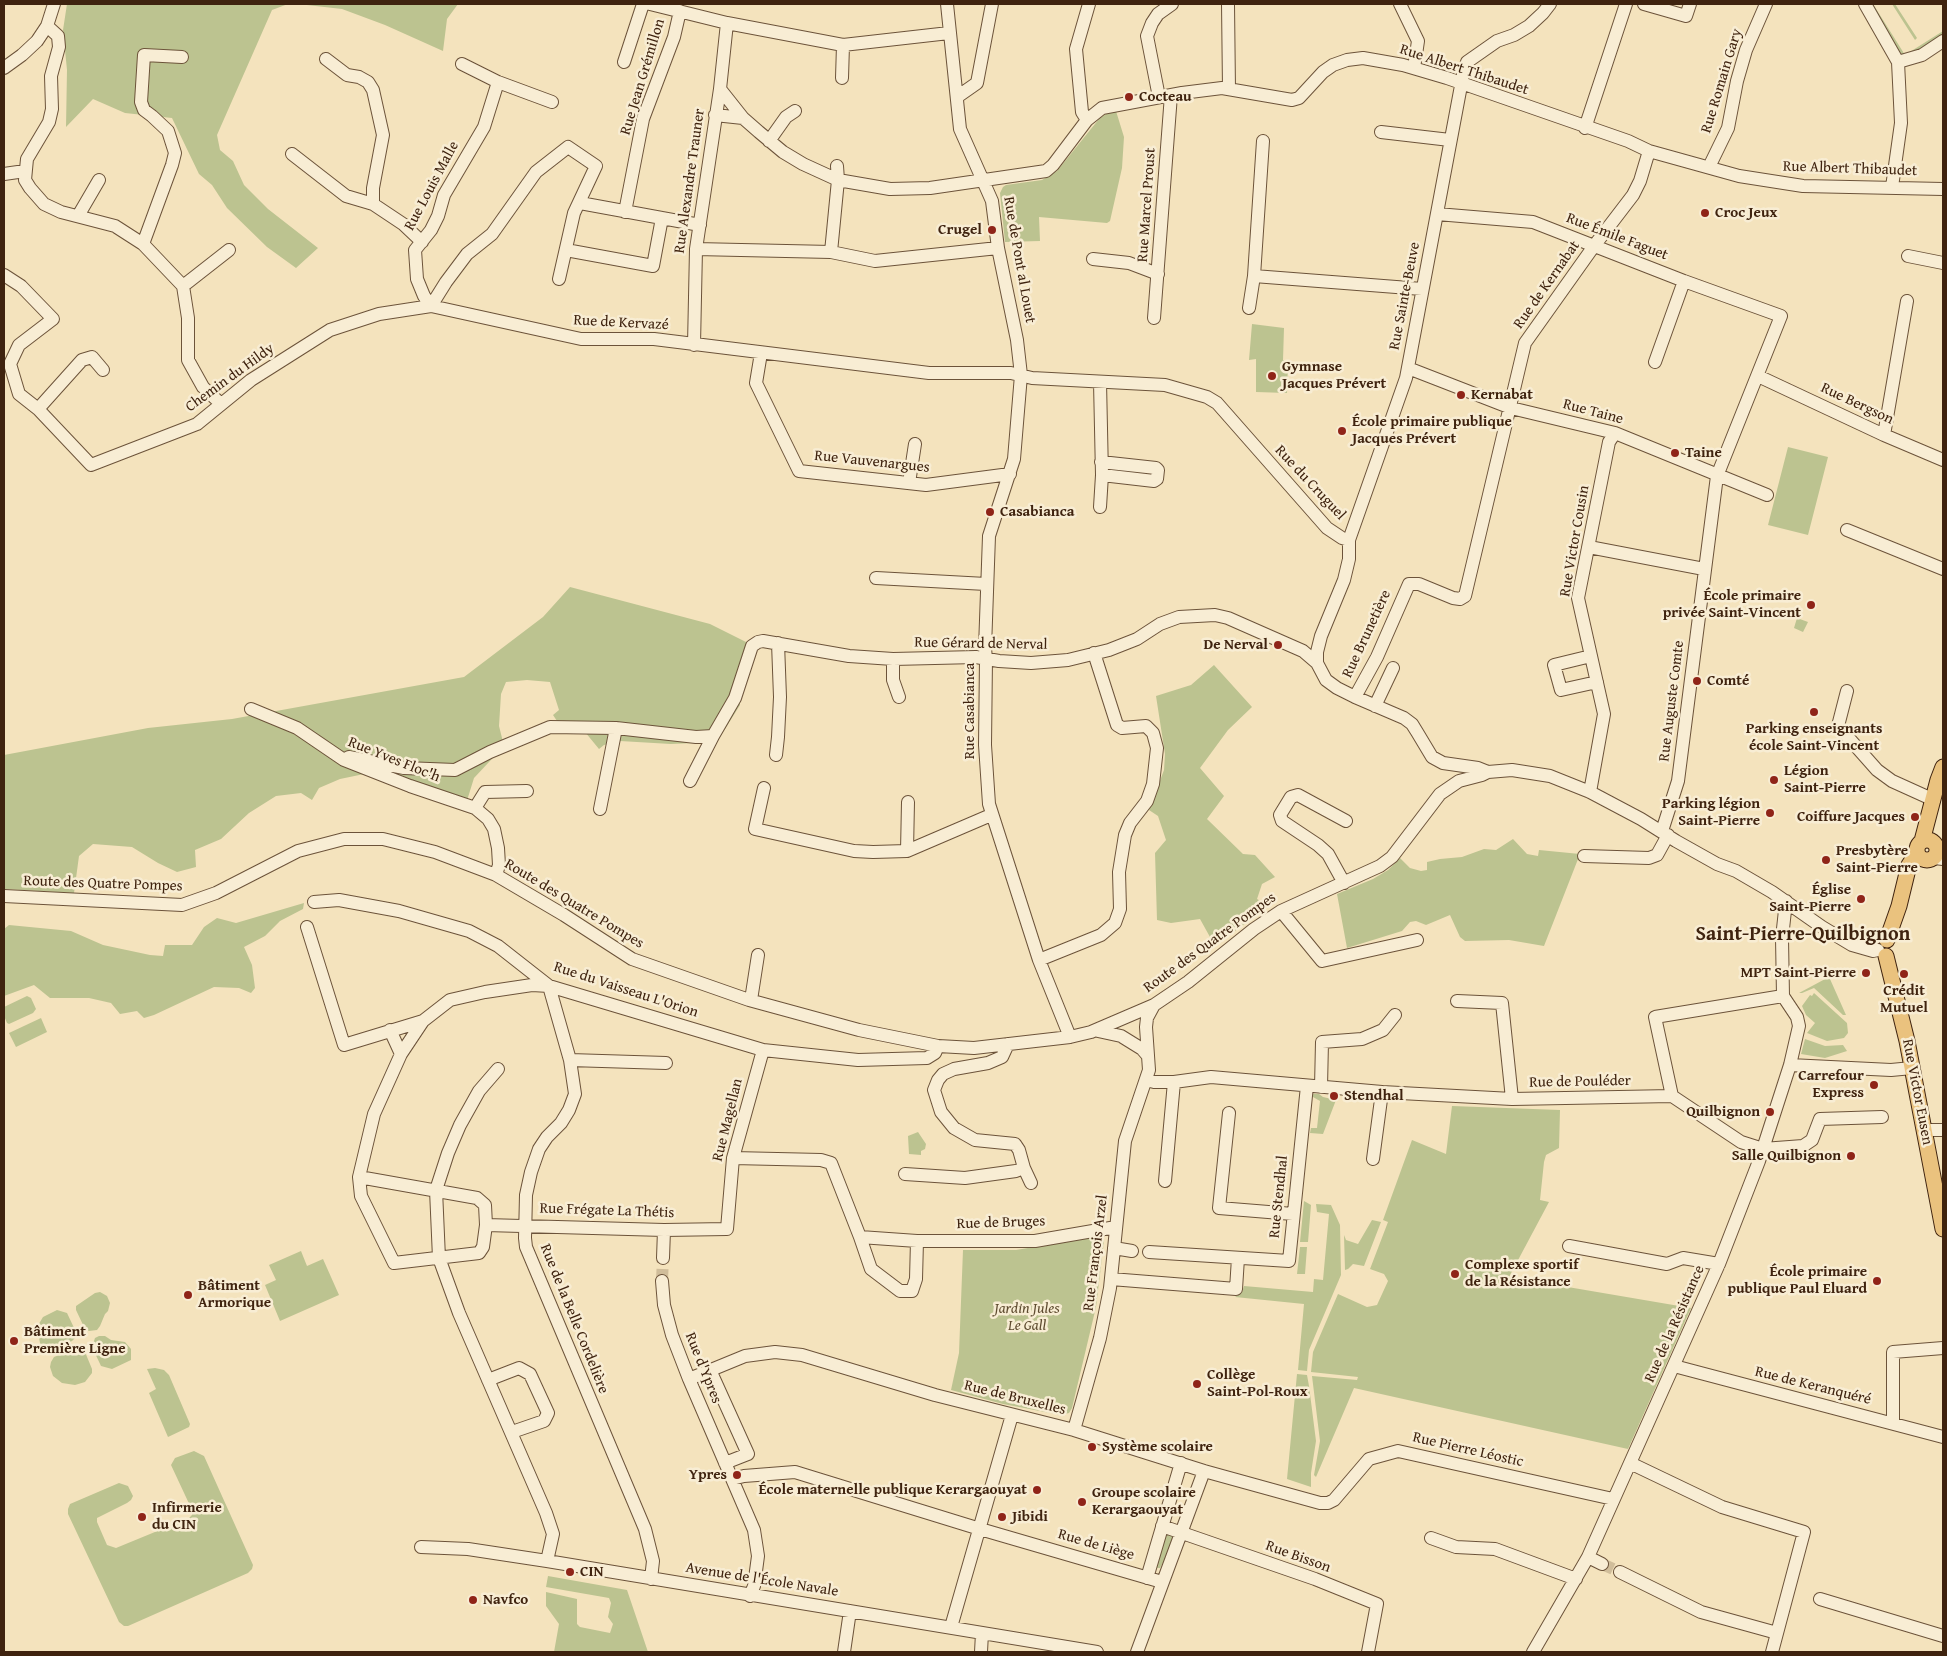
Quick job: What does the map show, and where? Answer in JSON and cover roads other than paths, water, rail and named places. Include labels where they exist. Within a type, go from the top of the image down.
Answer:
[{"type":"main road","points":[[1884,949],[1907,878],[1909,865],[1932,851],[1934,800],[1943,767]]},
{"type":"main road","name":"Rue Victor Eusen","points":[[1884,949],[1898,999],[1943,1229]]},
{"type":"street","points":[[4,68],[37,41],[47,26],[54,4]]},
{"type":"street","points":[[624,62],[643,4]]},
{"type":"street","points":[[650,4],[727,22],[843,45],[949,33]]},
{"type":"street","name":"Rue de Pont al Louet","points":[[946,4],[960,129],[992,201],[998,248],[1017,340],[1021,375]]},
{"type":"street","points":[[957,97],[977,84],[992,4]]},
{"type":"street","points":[[1087,120],[1082,112],[1076,49],[1089,4]]},
{"type":"street","name":"Rue Marcel Proust","points":[[1154,318],[1158,274],[1165,96],[1147,36],[1158,14],[1172,4]]},
{"type":"street","points":[[1228,4],[1229,89]]},
{"type":"street","points":[[1400,4],[1418,41],[1414,68]]},
{"type":"street","points":[[1585,128],[1626,4]]},
{"type":"street","points":[[1644,4],[1686,16],[1690,4]]},
{"type":"street","name":"Rue Romain Gary","points":[[1709,167],[1728,128],[1746,50],[1766,4]]},
{"type":"street","points":[[1865,4],[1898,62],[1902,124],[1892,187]]},
{"type":"street","name":"Rue Sainte-Beuve","points":[[1349,540],[1408,368],[1463,75],[1468,62],[1491,45],[1529,26],[1543,7]]},
{"type":"street","name":"Rue Jean Grémillon","points":[[626,212],[643,119],[674,37],[680,11]]},
{"type":"street","name":"Rue Alexandre Trauner","points":[[694,345],[696,249],[720,89],[727,22]]},
{"type":"street","points":[[47,26],[58,36],[60,47],[51,76],[52,109],[49,122],[27,159],[25,180],[44,204],[61,212],[115,226],[143,244],[183,286],[188,318],[188,360],[203,387],[221,404]]},
{"type":"street","points":[[1898,62],[1922,54],[1943,42]]},
{"type":"street","points":[[842,78],[843,45]]},
{"type":"street","points":[[143,244],[175,153],[168,132],[144,110],[141,102],[144,55],[182,57]]},
{"type":"street","name":"Rue Albert Thibaudet","points":[[720,89],[743,118],[783,152],[803,164],[838,180],[873,187],[903,190],[930,188],[981,179],[1046,171],[1053,165],[1087,120],[1102,108],[1222,88],[1292,100],[1299,98],[1323,72],[1333,65],[1347,60],[1363,58],[1414,68],[1585,128],[1628,141],[1649,151],[1739,176],[1803,186],[1943,189]]},
{"type":"street","points":[[326,60],[347,75],[359,77],[368,82],[373,90],[383,135],[373,188],[373,204]]},
{"type":"street","points":[[462,64],[498,82],[552,102]]},
{"type":"street","name":"Rue Louis Malle","points":[[431,306],[424,296],[417,279],[415,250],[434,223],[444,195],[484,127],[498,82]]},
{"type":"street","points":[[770,141],[786,117],[795,111]]},
{"type":"street","points":[[715,115],[743,118]]},
{"type":"street","points":[[1381,132],[1450,140]]},
{"type":"street","points":[[1249,308],[1254,276],[1264,142]]},
{"type":"street","points":[[431,306],[467,254],[492,234],[536,172],[568,147],[596,166],[574,213],[559,279]]},
{"type":"street","name":"Rue de Kernabat","points":[[1465,596],[1526,343],[1594,246],[1633,195],[1640,181],[1649,151]]},
{"type":"street","points":[[292,154],[346,196],[373,204],[403,224],[422,242]]},
{"type":"street","points":[[831,252],[838,180],[837,166]]},
{"type":"street","points":[[4,174],[25,171]]},
{"type":"street","points":[[78,216],[99,180]]},
{"type":"street","points":[[580,203],[700,225]]},
{"type":"street","name":"Rue Émile Faguet","points":[[1437,214],[1533,222],[1780,316]]},
{"type":"street","points":[[566,250],[653,266],[662,218]]},
{"type":"street","points":[[696,249],[831,252],[875,261],[998,248]]},
{"type":"street","points":[[183,286],[229,250]]},
{"type":"street","points":[[1908,256],[1943,263]]},
{"type":"street","points":[[1093,259],[1129,263],[1158,274]]},
{"type":"street","name":"Chemin du Hildy","points":[[4,275],[21,286],[53,319],[19,345],[10,364],[19,394],[38,409],[91,464],[197,424],[251,380],[330,330],[379,314],[431,306]]},
{"type":"street","points":[[1254,276],[1422,289]]},
{"type":"street","points":[[1655,362],[1684,281]]},
{"type":"street","points":[[1884,435],[1907,300]]},
{"type":"street","name":"Rue de Kervazé","points":[[431,306],[581,339],[654,339],[929,374],[1011,373],[1021,375]]},
{"type":"street","name":"Rue Auguste Comte","points":[[1665,833],[1678,780],[1717,476],[1758,376],[1780,316]]},
{"type":"street","name":"Rue Vauvenargues","points":[[761,353],[756,383],[799,471],[926,485],[1010,474]]},
{"type":"street","points":[[38,409],[82,360],[92,357],[103,370]]},
{"type":"street","name":"Rue Taine","points":[[1408,368],[1511,408],[1615,433],[1767,495]]},
{"type":"street","name":"Rue du Cruguel","points":[[1021,375],[1032,378],[1165,385],[1207,398],[1217,404],[1326,528],[1349,540],[1349,559],[1344,580],[1319,642],[1317,663]]},
{"type":"street","name":"Rue Casabianca","points":[[1021,375],[1015,450],[1010,474],[989,536],[985,648],[989,804],[1039,960],[1070,1037]]},
{"type":"street","name":"Rue Bergson","points":[[1758,376],[1884,435],[1943,460]]},
{"type":"street","points":[[1100,382],[1102,475],[1100,507]]},
{"type":"street","name":"Rue Victor Cousin","points":[[1590,792],[1604,714],[1578,598],[1609,442],[1615,433]]},
{"type":"street","points":[[909,483],[914,444]]},
{"type":"street","points":[[1101,462],[1156,468],[1158,470],[1157,478],[1154,481],[1102,475]]},
{"type":"street","points":[[1847,530],[1943,569]]},
{"type":"street","points":[[1589,547],[1704,569]]},
{"type":"street","points":[[876,578],[986,584]]},
{"type":"street","name":"Rue Brunetière","points":[[1355,698],[1377,658],[1392,619],[1409,584],[1419,584],[1453,598],[1460,599],[1465,596]]},
{"type":"street","name":"Rue Gérard de Nerval","points":[[713,736],[735,698],[752,646],[763,641],[849,656],[893,659],[976,657],[1031,663],[1068,660],[1110,650],[1136,639],[1160,624],[1179,617],[1214,615],[1228,618],[1303,651],[1317,663]]},
{"type":"street","points":[[1303,651],[1319,642]]},
{"type":"street","points":[[776,755],[780,697],[778,643]]},
{"type":"street","points":[[1039,960],[1101,935],[1115,923],[1120,909],[1119,872],[1125,835],[1130,823],[1147,801],[1153,784],[1157,748],[1153,733],[1146,726],[1123,728],[1117,725],[1094,654]]},
{"type":"street","points":[[1591,656],[1554,665],[1560,690],[1597,682]]},
{"type":"street","name":"Rue Gérard de Nerval","points":[[893,659],[893,680],[899,697]]},
{"type":"street","points":[[1317,663],[1326,680],[1355,698],[1404,718],[1412,724],[1432,756],[1443,763],[1478,768],[1488,772]]},
{"type":"street","points":[[1375,706],[1393,668]]},
{"type":"street","points":[[1846,691],[1838,726],[1877,770],[1892,781],[1934,800]]},
{"type":"street","name":"Rue Yves Floc'h","points":[[251,709],[297,728],[344,760],[410,786],[475,808],[488,819],[494,829],[499,866],[496,875]]},
{"type":"street","points":[[344,760],[349,757],[404,768],[455,770],[490,752],[550,727],[616,728],[696,737],[713,736]]},
{"type":"street","points":[[600,809],[616,728]]},
{"type":"street","points":[[690,781],[713,736]]},
{"type":"street","name":"Route des Quatre Pompes","points":[[4,896],[182,905],[216,893],[298,851],[344,839],[383,839],[435,852],[496,875],[564,915],[632,960],[752,1000],[859,1030],[938,1046],[974,1048],[1070,1037],[1098,1031],[1154,1005],[1188,982],[1254,928],[1281,910],[1380,866],[1392,857],[1440,794],[1458,781],[1488,772],[1512,770],[1550,776],[1590,792],[1642,819],[1717,864],[1744,875],[1852,945],[1873,951],[1884,949]]},
{"type":"street","points":[[764,788],[755,828],[854,851],[907,850],[991,815]]},
{"type":"street","points":[[475,808],[485,792],[527,791]]},
{"type":"street","points":[[1344,883],[1328,854],[1282,821],[1280,815],[1291,797],[1298,795],[1346,821]]},
{"type":"street","points":[[907,850],[908,802]]},
{"type":"street","points":[[1584,856],[1649,858],[1657,855],[1665,833]]},
{"type":"street","name":"Rue du Vaisseau L'Orion","points":[[314,902],[339,900],[390,909],[468,931],[498,946],[549,986],[763,1050],[858,1060],[927,1058],[936,1053],[938,1046]]},
{"type":"street","points":[[1786,901],[1782,938],[1783,996],[1655,1017],[1672,1096],[1741,1142],[1763,1149],[1803,1146],[1812,1140],[1820,1119],[1882,1117]]},
{"type":"street","points":[[1281,910],[1322,961],[1417,940]]},
{"type":"street","points":[[307,927],[344,1045],[424,1021]]},
{"type":"street","points":[[752,1000],[758,955]]},
{"type":"street","points":[[359,1177],[477,1198],[485,1205],[486,1225],[484,1247],[479,1253],[394,1263],[361,1196],[359,1177],[374,1114],[401,1054],[424,1021],[450,1000],[485,992],[532,985],[549,986]]},
{"type":"street","name":"Rue de la Belle Cordelière","points":[[549,986],[570,1060],[574,1094],[569,1110],[561,1124],[547,1138],[536,1157],[531,1172],[526,1195],[526,1247],[645,1529],[653,1560],[651,1578]]},
{"type":"street","name":"Rue de la Résistance","points":[[1533,1652],[1588,1557],[1720,1264],[1763,1149],[1790,1065],[1799,1026],[1797,1017],[1783,996]]},
{"type":"street","points":[[1457,1001],[1502,1003],[1512,1099]]},
{"type":"street","points":[[1146,1080],[1150,1070],[1146,1045],[1146,1027],[1147,1018],[1154,1005]]},
{"type":"street","points":[[1321,1087],[1322,1042],[1362,1039],[1383,1030],[1395,1015]]},
{"type":"street","points":[[390,1030],[401,1054]]},
{"type":"street","points":[[1098,1031],[1121,1036],[1142,1049],[1149,1058]]},
{"type":"street","points":[[1008,1044],[1002,1057],[988,1064],[954,1069],[943,1074],[934,1090],[941,1112],[954,1128],[976,1140],[1015,1144],[1031,1182]]},
{"type":"street","name":"Rue Magellan","points":[[727,1230],[733,1158],[763,1050]]},
{"type":"street","points":[[570,1060],[666,1063]]},
{"type":"street","points":[[1790,1065],[1891,1070],[1912,1068]]},
{"type":"street","points":[[498,1069],[480,1091],[460,1125],[448,1152],[436,1190],[439,1258],[459,1313],[546,1513],[552,1534],[547,1561]]},
{"type":"street","name":"Rue de Pouléder","points":[[1146,1080],[1174,1082],[1211,1077],[1382,1092],[1512,1099],[1672,1096]]},
{"type":"street","name":"Rue François Arzel","points":[[1074,1430],[1100,1338],[1111,1279],[1125,1141],[1146,1080]]},
{"type":"street","points":[[1165,1182],[1174,1082]]},
{"type":"street","name":"Rue Stendhal","points":[[1149,1252],[1289,1261],[1307,1086]]},
{"type":"street","points":[[1373,1159],[1382,1092]]},
{"type":"street","points":[[1229,1113],[1219,1208],[1293,1214]]},
{"type":"street","points":[[1924,1130],[1943,1130]]},
{"type":"street","points":[[733,1158],[821,1160],[831,1163],[871,1269],[900,1291],[912,1291],[916,1279],[917,1241]]},
{"type":"street","points":[[905,1174],[965,1178],[1016,1171],[1024,1168]]},
{"type":"street","name":"Rue Frégate La Thétis","points":[[486,1225],[525,1224],[664,1230],[727,1230]]},
{"type":"street","name":"Rue de Bruges","points":[[860,1237],[917,1241],[1035,1240],[1116,1227]]},
{"type":"street","points":[[663,1258],[664,1230]]},
{"type":"street","points":[[1569,1246],[1667,1264],[1683,1258],[1720,1264]]},
{"type":"street","points":[[1114,1248],[1132,1251]]},
{"type":"street","points":[[1111,1279],[1236,1289],[1238,1258]]},
{"type":"street","name":"Rue d'Ypres","points":[[662,1281],[664,1305],[688,1379],[754,1530],[758,1556],[754,1586],[750,1596]]},
{"type":"street","points":[[1893,1423],[1893,1352],[1943,1348]]},
{"type":"street","name":"Rue de Bruxelles","points":[[688,1379],[745,1356],[775,1352],[802,1355],[934,1395],[1074,1430],[1204,1471],[1320,1503],[1328,1503],[1334,1500]]},
{"type":"street","name":"Rue de Keranquéré","points":[[1674,1366],[1893,1423],[1943,1438]]},
{"type":"street","points":[[488,1380],[519,1368],[530,1374],[548,1413],[544,1421],[512,1432]]},
{"type":"street","name":"Rue d'Ypres","points":[[710,1370],[748,1454],[725,1463]]},
{"type":"street","points":[[950,1627],[1012,1415]]},
{"type":"street","name":"Rue Pierre Léostic","points":[[1334,1500],[1369,1459],[1398,1451],[1613,1499]]},
{"type":"street","points":[[1147,1578],[1181,1463]]},
{"type":"street","points":[[1630,1463],[1722,1507],[1804,1532],[1772,1652]]},
{"type":"street","points":[[1137,1652],[1204,1471]]},
{"type":"street","name":"Rue de Liège","points":[[732,1480],[744,1476],[795,1472],[1162,1582]]},
{"type":"street","name":"Rue Bisson","points":[[1162,1526],[1308,1577],[1376,1604],[1368,1652]]},
{"type":"street","points":[[1432,1538],[1456,1547],[1495,1549],[1576,1579]]},
{"type":"street","name":"Avenue de l'École Navale","points":[[421,1547],[468,1549],[547,1561],[1097,1652]]},
{"type":"street","points":[[1588,1557],[1602,1564]]},
{"type":"street","points":[[1620,1572],[1701,1612],[1777,1633]]},
{"type":"street","points":[[1820,1599],[1943,1636]]},
{"type":"street","points":[[844,1652],[850,1611]]},
{"type":"street","points":[[981,1652],[982,1633]]},
{"type":"tunnel","points":[[662,1281],[663,1258]]},
{"type":"tunnel","points":[[1602,1564],[1620,1572]]},
{"type":"place","name":"Cocteau","points":[[1129,97]]},
{"type":"place","name":"Croc Jeux","points":[[1705,213]]},
{"type":"place","name":"Crugel","points":[[992,230]]},
{"type":"place","name":"Gymnase Jacques Prévert","points":[[1272,376]]},
{"type":"place","name":"Kernabat","points":[[1461,395]]},
{"type":"place","name":"École primaire publique Jacques Prévert","points":[[1342,431]]},
{"type":"place","name":"Taine","points":[[1675,453]]},
{"type":"place","name":"Casabianca","points":[[990,512]]},
{"type":"place","name":"École primaire privée Saint-Vincent","points":[[1811,605]]},
{"type":"place","name":"De Nerval","points":[[1278,645]]},
{"type":"place","name":"Comté","points":[[1697,681]]},
{"type":"place","name":"Parking enseignants école Saint-Vincent","points":[[1814,712]]},
{"type":"place","name":"Légion Saint-Pierre","points":[[1774,780]]},
{"type":"place","name":"Parking légion Saint-Pierre","points":[[1770,813]]},
{"type":"place","name":"Coiffure Jacques","points":[[1915,817]]},
{"type":"place","name":"Presbytère Saint-Pierre","points":[[1826,860]]},
{"type":"place","name":"Église Saint-Pierre","points":[[1861,899]]},
{"type":"place","name":"MPT Saint-Pierre","points":[[1866,973]]},
{"type":"place","name":"Crédit Mutuel","points":[[1904,974]]},
{"type":"place","name":"Carrefour Express","points":[[1874,1085]]},
{"type":"place","name":"Stendhal","points":[[1334,1096]]},
{"type":"place","name":"Quilbignon","points":[[1770,1112]]},
{"type":"place","name":"Salle Quilbignon","points":[[1851,1156]]},
{"type":"place","name":"Complexe sportif de la Résistance","points":[[1455,1274]]},
{"type":"place","name":"École primaire publique Paul Eluard","points":[[1877,1281]]},
{"type":"place","name":"Bâtiment Armorique","points":[[188,1295]]},
{"type":"place","name":"Bâtiment Première Ligne","points":[[14,1341]]},
{"type":"place","name":"Collège Saint-Pol-Roux","points":[[1197,1384]]},
{"type":"place","name":"Système scolaire","points":[[1092,1447]]},
{"type":"place","name":"Ypres","points":[[737,1475]]},
{"type":"place","name":"École maternelle publique Kerargaouyat","points":[[1037,1490]]},
{"type":"place","name":"Groupe scolaire Kerargaouyat","points":[[1082,1502]]},
{"type":"place","name":"Infirmerie du CIN","points":[[142,1517]]},
{"type":"place","name":"Jibidi","points":[[1002,1517]]},
{"type":"place","name":"CIN","points":[[570,1572]]},
{"type":"place","name":"Navfco","points":[[473,1600]]},
{"type":"district","name":"Saint-Pierre-Quilbignon","points":[[1803,935]]},
{"type":"park label","name":"Jardin Jules Le Gall","points":[[1027,1318]]}]
